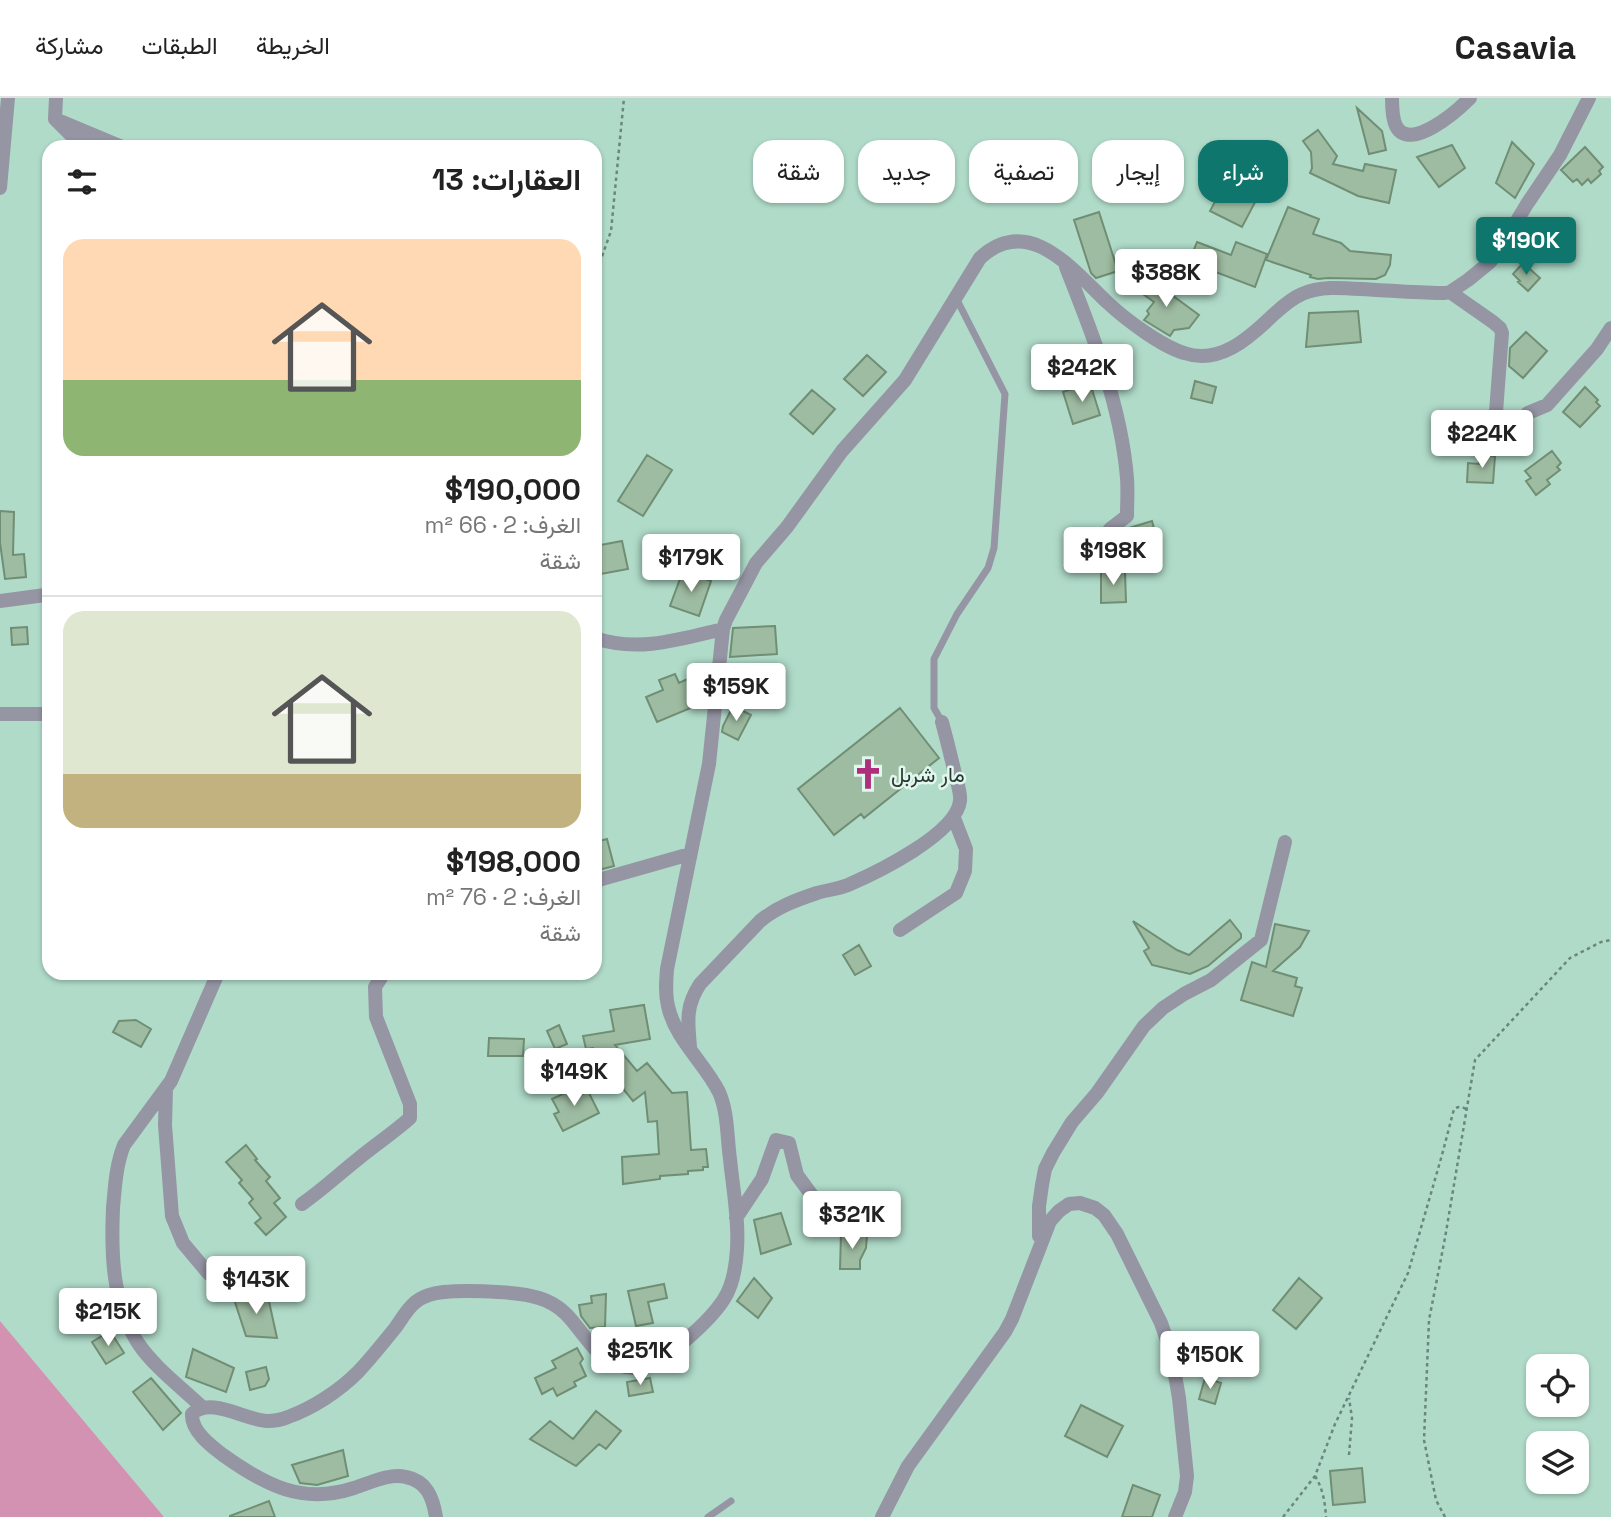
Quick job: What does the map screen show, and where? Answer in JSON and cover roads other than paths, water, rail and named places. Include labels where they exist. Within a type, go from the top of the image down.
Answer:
[{"type":"street","points":[[0,188],[8,98]]},
{"type":"street","points":[[56,98],[55,119],[76,140]]},
{"type":"street","points":[[1392,98],[1395,124],[1410,135],[1437,124],[1470,98]]},
{"type":"street","points":[[436,1517],[430,1493],[407,1477],[396,1476],[341,1492],[317,1495],[278,1488],[214,1449],[198,1432],[191,1416],[202,1407],[217,1408],[268,1421],[288,1417],[321,1402],[358,1372],[417,1300],[431,1293],[499,1293],[536,1297],[547,1301],[564,1313],[603,1357],[628,1368],[643,1367],[663,1358],[702,1325],[722,1302],[731,1283],[737,1249],[723,1103],[708,1074],[675,1026],[668,1007],[666,986],[667,969],[709,764],[723,629],[751,570],[787,527],[842,451],[905,380],[980,258],[999,245],[1016,241],[1041,246],[1064,262],[1136,325],[1181,352],[1195,356],[1220,353],[1233,348],[1256,331],[1289,300],[1312,290],[1348,288],[1450,292],[1468,281],[1490,262],[1500,249],[1560,155],[1589,98]]},
{"type":"street","points":[[55,119],[105,140]]},
{"type":"street","points":[[1064,262],[1107,378],[1118,422],[1127,479],[1127,516],[1110,529]]},
{"type":"street","points":[[1450,292],[1500,328],[1502,333],[1496,412],[1472,437]]},
{"type":"street","points":[[1509,430],[1528,413],[1547,405],[1597,349],[1611,328]]},
{"type":"street","points":[[1496,412],[1520,444]]},
{"type":"street","points":[[0,601],[42,595]]},
{"type":"street","points":[[602,640],[640,645],[723,629]]},
{"type":"street","points":[[0,714],[42,714]]},
{"type":"street","points":[[690,1049],[688,1013],[693,995],[700,984],[760,921],[782,906],[847,885],[880,869],[920,846],[954,818],[958,811],[960,795],[942,722]]},
{"type":"street","points":[[900,930],[956,894],[965,871],[966,849],[954,818]]},
{"type":"street","points":[[1039,1245],[1042,1185],[1045,1168],[1053,1153],[1072,1122],[1097,1093],[1144,1026],[1163,1008],[1211,980],[1261,940],[1285,842]]},
{"type":"street","points":[[602,879],[690,854]]},
{"type":"street","points":[[202,1407],[152,1360],[138,1343],[119,1299],[111,1244],[120,1155],[124,1145],[176,1073],[215,980]]},
{"type":"street","points":[[302,1204],[410,1118],[410,1104],[376,1017],[375,987],[380,980]]},
{"type":"street","points":[[166,1088],[165,1125],[172,1216],[183,1243],[209,1274]]},
{"type":"street","points":[[736,1218],[762,1179],[776,1140],[789,1143],[797,1175],[819,1205],[859,1224]]},
{"type":"street","points":[[881,1517],[908,1466],[1005,1332],[1049,1221],[1069,1204],[1080,1203],[1104,1215],[1123,1245],[1161,1323],[1171,1352],[1187,1476],[1185,1492],[1175,1517]]},
{"type":"lane","points":[[942,722],[934,708],[933,659],[957,614],[988,568],[994,548],[1005,394],[956,297]]},
{"type":"lane","points":[[708,1517],[731,1501]]},
{"type":"place","name":"مار شربل","points":[[868,774]]}]
